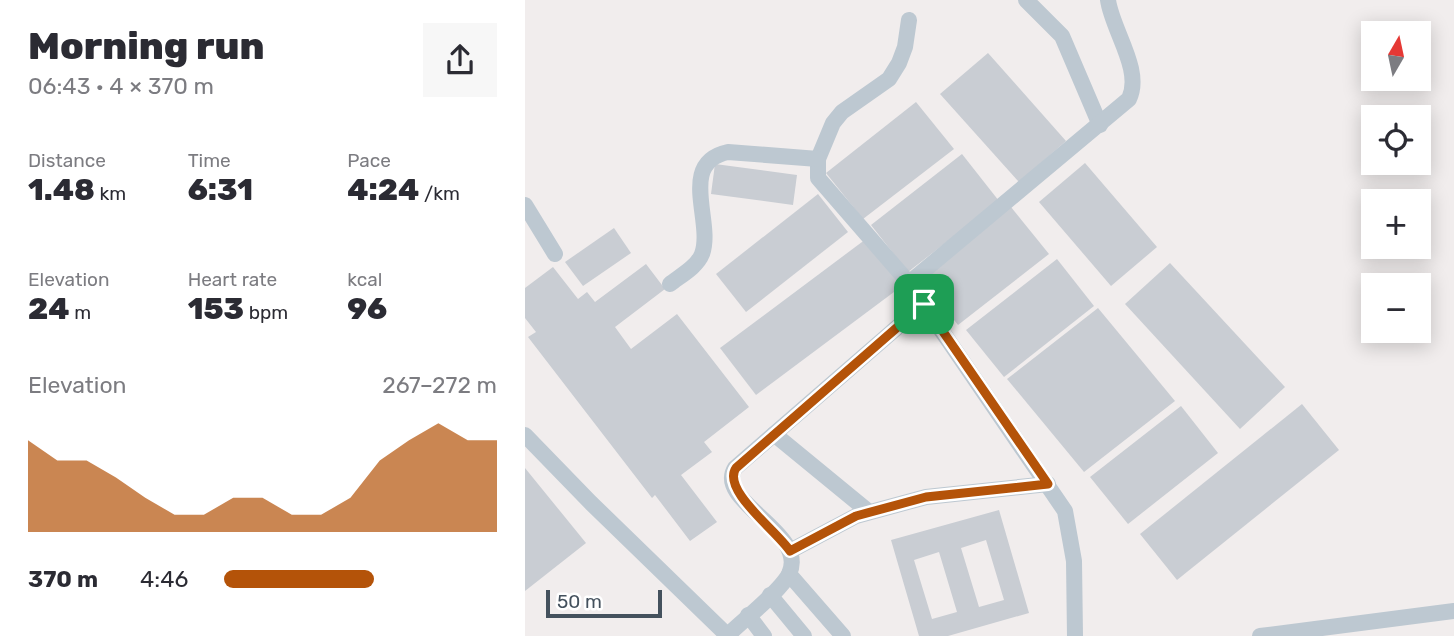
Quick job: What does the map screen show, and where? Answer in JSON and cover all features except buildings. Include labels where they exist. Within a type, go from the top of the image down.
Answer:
[{"type":"lane","points":[[1026,0],[1062,36],[1100,125]]},
{"type":"lane","points":[[909,283],[1124,105],[1132,92],[1131,69],[1108,0]]},
{"type":"lane","points":[[909,20],[905,47],[889,79],[842,111],[833,123],[818,159],[818,177],[909,283],[1065,511],[1074,561],[1076,636]]},
{"type":"lane","points":[[670,284],[697,262],[703,250],[700,188],[702,175],[710,159],[717,154],[728,152],[818,159]]},
{"type":"lane","points":[[525,205],[555,254]]},
{"type":"lane","points":[[525,435],[591,503],[728,635],[789,573],[790,551],[738,494],[732,474],[774,434],[924,304]]},
{"type":"lane","points":[[774,434],[869,512]]},
{"type":"lane","points":[[790,551],[856,516],[926,497],[1048,484]]},
{"type":"lane","points":[[789,573],[843,636]]},
{"type":"lane","points":[[770,595],[804,636]]},
{"type":"lane","points":[[1260,636],[1454,611]]},
{"type":"lane","points":[[748,615],[764,636]]},
{"type":"route","points":[[924,304],[1048,484],[926,497],[856,516],[790,551],[784,541],[738,494],[732,474],[924,304]]}]
